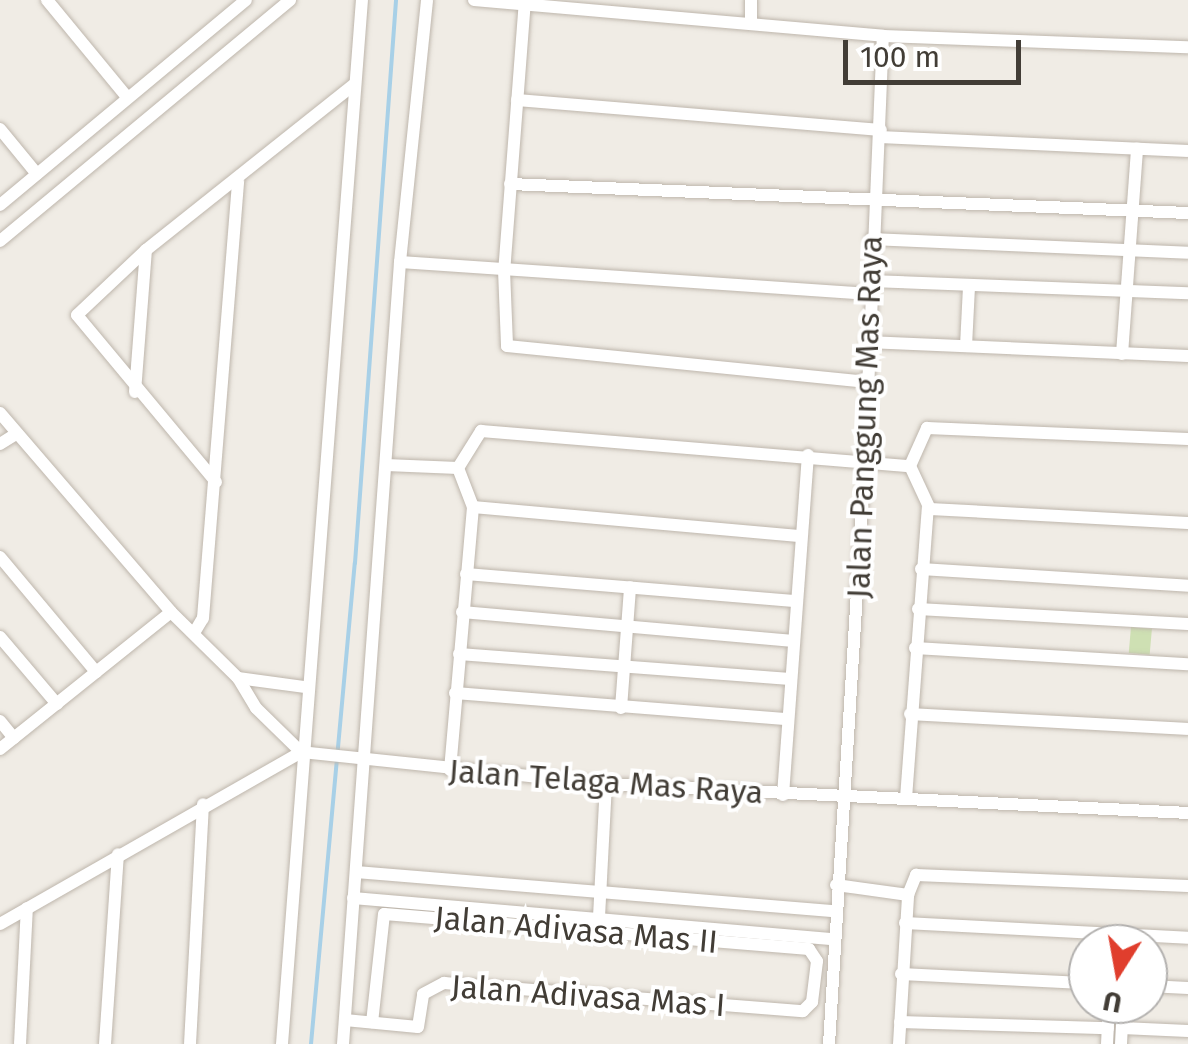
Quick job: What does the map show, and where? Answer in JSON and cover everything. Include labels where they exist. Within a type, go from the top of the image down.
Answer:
[{"type":"street","points":[[0,204],[246,0]]},
{"type":"street","points":[[0,241],[290,0]]},
{"type":"street","points":[[282,1044],[298,753],[362,0]]},
{"type":"street","points":[[343,1044],[400,262],[427,0]]},
{"type":"street","points":[[474,0],[750,21],[883,36],[1188,47]]},
{"type":"street","points":[[750,21],[752,0]]},
{"type":"street","points":[[52,2],[127,97]]},
{"type":"street","points":[[524,2],[504,270],[504,338],[512,350],[866,382]]},
{"type":"street","name":"Jalan Panggung Mas Raya","points":[[828,1044],[865,462],[871,240],[881,133],[883,36]]},
{"type":"street","points":[[216,482],[135,392],[77,315],[146,250],[238,181],[355,84]]},
{"type":"street","points":[[516,100],[881,133],[1188,151]]},
{"type":"street","points":[[0,129],[37,174]]},
{"type":"street","points":[[1122,354],[1136,149]]},
{"type":"street","points":[[194,633],[203,618],[238,181]]},
{"type":"street","points":[[510,184],[1188,213]]},
{"type":"street","points":[[871,240],[1188,254]]},
{"type":"street","points":[[135,392],[146,250]]},
{"type":"street","points":[[400,262],[870,288],[969,286],[1188,292]]},
{"type":"street","points":[[966,346],[969,286]]},
{"type":"street","points":[[868,342],[1188,356]]},
{"type":"street","points":[[0,413],[171,612],[238,678],[256,708],[298,753]]},
{"type":"street","points":[[906,798],[928,508],[910,466],[927,428],[1188,439]]},
{"type":"street","points":[[450,770],[472,507],[458,468],[477,433],[808,455],[910,466]]},
{"type":"street","points":[[0,444],[16,434]]},
{"type":"street","points":[[783,795],[794,601],[808,455]]},
{"type":"street","points":[[386,466],[458,468]]},
{"type":"street","points":[[472,507],[799,536]]},
{"type":"street","points":[[928,508],[1188,522]]},
{"type":"street","points":[[0,558],[96,672]]},
{"type":"street","points":[[921,569],[1188,586]]},
{"type":"street","points":[[466,574],[794,601]]},
{"type":"street","points":[[621,708],[630,587]]},
{"type":"street","points":[[918,609],[1188,624]]},
{"type":"street","points":[[0,749],[171,612]]},
{"type":"street","points":[[462,612],[794,641]]},
{"type":"street","points":[[0,637],[58,704]]},
{"type":"street","points":[[915,648],[1188,664]]},
{"type":"street","points":[[459,654],[790,679]]},
{"type":"street","points":[[238,678],[305,687]]},
{"type":"street","points":[[456,693],[788,719]]},
{"type":"street","points":[[910,714],[1188,728]]},
{"type":"street","points":[[0,721],[14,738]]},
{"type":"street","points":[[0,924],[203,804],[298,753]]},
{"type":"street","name":"Jalan Telaga Mas Raya","points":[[298,753],[606,784],[1188,813]]},
{"type":"street","points":[[599,918],[606,784]]},
{"type":"street","points":[[190,1044],[203,804]]},
{"type":"street","points":[[105,1044],[118,854]]},
{"type":"street","points":[[356,872],[834,911]]},
{"type":"street","points":[[899,1044],[905,923],[912,880],[923,874],[1188,886]]},
{"type":"street","points":[[836,885],[908,894]]},
{"type":"street","points":[[353,898],[833,939]]},
{"type":"street","points":[[20,1044],[27,908]]},
{"type":"street","name":"Jalan Adivasa Mas II","points":[[372,1022],[384,914],[809,950],[816,968],[812,1002],[802,1011]]},
{"type":"street","points":[[905,923],[1068,936]]},
{"type":"street","points":[[902,974],[1068,982]]},
{"type":"street","name":"Jalan Adivasa Mas I","points":[[345,1020],[418,1027],[423,994],[444,983],[802,1011]]},
{"type":"street","points":[[900,1022],[1188,1031]]},
{"type":"street","points":[[1114,1024],[1122,1044]]},
{"type":"street","points":[[1107,1044],[1116,1024]]},
{"type":"green space","points":[[1131,627],[1152,629],[1150,655],[1129,653]]},
{"type":"waterway","points":[[311,1044],[355,563],[396,0]]}]
